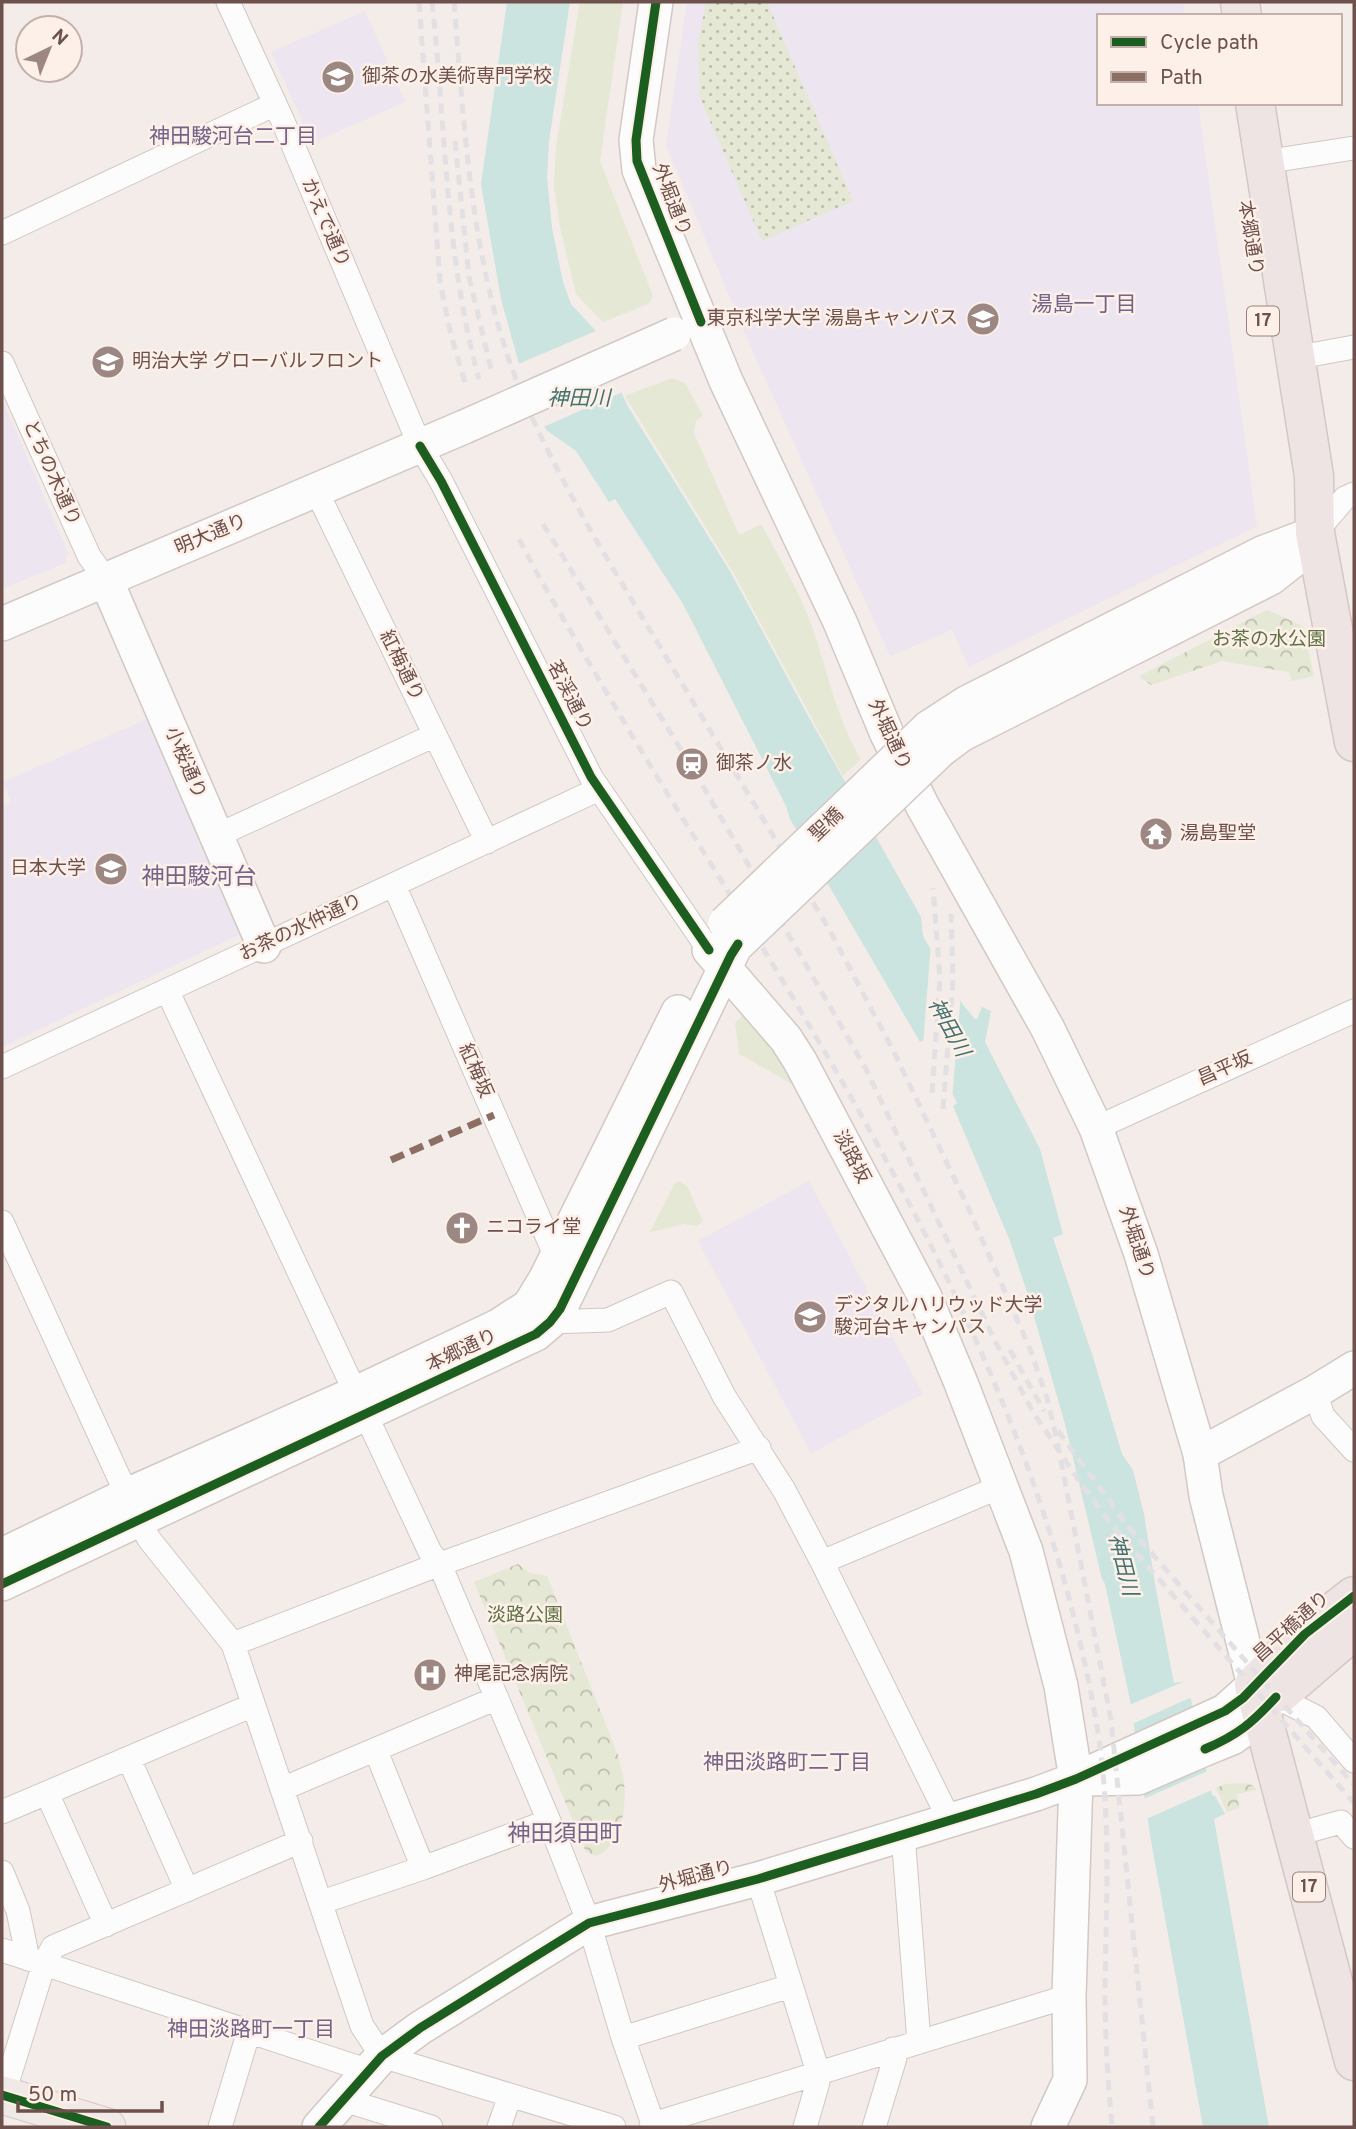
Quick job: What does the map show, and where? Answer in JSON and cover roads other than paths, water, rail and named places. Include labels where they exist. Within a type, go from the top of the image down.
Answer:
[{"type":"highway","name":"本郷通り","points":[[1229,105],[1289,480],[1315,533]]},
{"type":"highway","name":"本郷通り","points":[[1255,105],[1314,476],[1315,533]]},
{"type":"highway","name":"17","points":[[1315,533],[1354,742]]},
{"type":"highway","name":"昌平橋通り","points":[[1265,1692],[1305,1634],[1354,1596]]},
{"type":"highway","points":[[1265,1692],[1318,1659],[1354,1630]]},
{"type":"highway","name":"17","points":[[1265,1692],[1340,1825],[1354,1982]]},
{"type":"highway","name":"17","points":[[1265,1692],[1354,2061]]},
{"type":"main road","name":"外堀通り","points":[[319,2127],[376,2064],[420,2028],[589,1923],[758,1879],[1036,1794],[1076,1779],[1136,1765],[1202,1736],[1232,1738],[1265,1692],[1206,1496],[1200,1454],[1141,1254],[1096,1128],[1048,1028],[922,805],[892,746],[840,622],[688,328],[638,161],[636,140],[656,2]]},
{"type":"main road","name":"明大通り","points":[[2,624],[420,446],[688,328]]},
{"type":"main road","name":"聖橋","points":[[724,946],[935,739],[961,735],[1271,578],[1295,559],[1315,533]]},
{"type":"main road","name":"小桜通り","points":[[106,580],[264,946]]},
{"type":"main road","name":"本郷通り","points":[[361,1404],[522,1312],[536,1297],[724,946]]},
{"type":"main road","name":"本郷通り","points":[[2,1555],[132,1507],[361,1404],[516,1346],[536,1334],[560,1309],[724,946]]},
{"type":"main road","name":"淡路坂","points":[[724,946],[800,1061],[925,1297],[1018,1525],[1034,1577],[1061,1686],[1076,1779],[1069,1996],[1070,2080],[1048,2127]]},
{"type":"main road","points":[[1200,1454],[1354,1368]]},
{"type":"main road","name":"本郷通り","points":[[2,1584],[132,1507]]},
{"type":"main road","points":[[2,2095],[107,2127]]},
{"type":"street","name":"かえで通り","points":[[228,2],[275,104],[420,446]]},
{"type":"street","points":[[2,233],[275,104]]},
{"type":"street","points":[[1264,162],[1354,148]]},
{"type":"street","points":[[1294,358],[1354,347]]},
{"type":"street","name":"とちの木通り","points":[[2,363],[89,556],[106,580]]},
{"type":"street","name":"茗渓通り","points":[[420,446],[441,481],[599,789],[724,946]]},
{"type":"street","name":"紅梅通り","points":[[316,490],[487,842]]},
{"type":"street","points":[[1315,533],[1345,498],[1354,494]]},
{"type":"street","points":[[216,836],[435,735]]},
{"type":"street","name":"お茶の水仲通り","points":[[2,1066],[599,789]]},
{"type":"street","name":"紅梅坂","points":[[394,886],[556,1257]]},
{"type":"street","points":[[167,990],[430,1552],[440,1565],[497,1698],[589,1923],[652,2125],[1069,1996]]},
{"type":"street","name":"昌平坂","points":[[1096,1128],[1354,1010]]},
{"type":"street","points":[[2,1222],[149,1539],[233,1644],[376,2064]]},
{"type":"street","points":[[550,1322],[608,1320],[671,1292],[724,1396],[759,1448],[822,1562],[949,1819]]},
{"type":"street","points":[[1315,1392],[1323,1416],[1354,1450]]},
{"type":"street","points":[[233,1644],[759,1448]]},
{"type":"street","points":[[822,1562],[1002,1486]]},
{"type":"street","points":[[1265,1692],[1316,1717],[1354,1761]]},
{"type":"street","points":[[282,1789],[497,1698]]},
{"type":"street","points":[[2,1812],[253,1705]]},
{"type":"street","points":[[376,1751],[423,1868]]},
{"type":"street","points":[[129,1759],[187,1890]]},
{"type":"street","points":[[47,1793],[106,1925]]},
{"type":"street","points":[[322,1902],[549,1821]]},
{"type":"street","points":[[903,1834],[919,2042]]},
{"type":"street","points":[[36,1961],[52,1947],[301,1842]]},
{"type":"street","points":[[2,1872],[36,1961],[2,2095]]},
{"type":"street","points":[[758,1879],[818,2072],[818,2082],[805,2127]]},
{"type":"street","points":[[2,1950],[249,2031],[510,2096],[614,2127]]},
{"type":"street","points":[[623,2038],[790,1986]]},
{"type":"street","points":[[220,2127],[249,2031]]},
{"type":"street","points":[[874,2127],[895,2058],[893,2049]]},
{"type":"street","points":[[499,2127],[510,2096]]},
{"type":"street","points":[[344,2100],[431,2127]]},
{"type":"water","name":"神田川","points":[[507,2],[570,2],[549,141],[547,177],[552,228],[563,282],[571,304],[595,330],[627,405],[731,573],[921,917],[923,936],[964,1006],[975,1019],[982,1007],[991,1011],[985,1042],[1040,1149],[1063,1234],[1053,1238],[1122,1454],[1133,1470],[1144,1514],[1174,1683],[1187,1681],[1212,1795],[1225,1814],[1214,1819],[1269,2127],[1203,2127],[1151,1841],[1130,1700],[1105,1584],[1065,1424],[1027,1292],[1010,1241],[953,1106],[957,1103],[924,1040],[920,1042],[790,819],[786,806],[683,604],[615,499],[609,502],[576,451],[546,430],[519,364],[501,299],[481,184]]},
{"type":"railway","points":[[419,2],[440,282],[451,335],[466,386]]},
{"type":"railway","points":[[432,2],[453,239],[459,286],[479,379]]},
{"type":"railway","points":[[454,2],[477,230],[497,319],[528,409],[596,540],[829,929],[894,1052],[967,1205],[1030,1349],[1047,1398],[1111,1720],[1153,2127]]},
{"type":"railway","points":[[455,141],[469,277],[492,373]]},
{"type":"railway","points":[[543,524],[700,781],[866,1069],[995,1341],[1033,1412],[1081,1484],[1117,1531],[1354,1803]]},
{"type":"railway","points":[[519,539],[621,717],[869,1129],[929,1242],[983,1357],[1030,1475],[1068,1596],[1101,1755],[1106,1822],[1105,1992],[1112,2127]]},
{"type":"railway","points":[[932,1093],[940,979],[933,888]]},
{"type":"railway","points":[[943,1109],[953,979],[951,914]]},
{"type":"railway","points":[[1010,1350],[1044,1411]]},
{"type":"railway","points":[[1058,1431],[1127,1525],[1354,1785]]},
{"type":"place","name":"御茶の水美術専門学校","points":[[338,77]]},
{"type":"place","name":"東京科学大学 湯島キャンパス","points":[[983,319]]},
{"type":"place","name":"明治大学 グローバルフロント","points":[[108,362]]},
{"type":"place","name":"御茶ノ水","points":[[692,764]]},
{"type":"place","name":"湯島聖堂","points":[[1156,834]]},
{"type":"place","name":"日本大学","points":[[111,869]]},
{"type":"place","name":"ニコライ堂","points":[[462,1228]]},
{"type":"place","name":"デジタルハリウッド大学 駿河台キャンパス","points":[[810,1317]]},
{"type":"place","name":"神尾記念病院","points":[[430,1675]]},
{"type":"district","name":"神田駿河台二丁目","points":[[233,137]]},
{"type":"district","name":"湯島一丁目","points":[[1084,305]]},
{"type":"district","name":"神田駿河台","points":[[199,878]]},
{"type":"district","name":"神田淡路町二丁目","points":[[787,1763]]},
{"type":"district","name":"神田須田町","points":[[565,1835]]},
{"type":"district","name":"神田淡路町一丁目","points":[[251,2030]]},
{"type":"park label","name":"お茶の水公園","points":[[1269,640]]},
{"type":"park label","name":"淡路公園","points":[[525,1616]]}]
